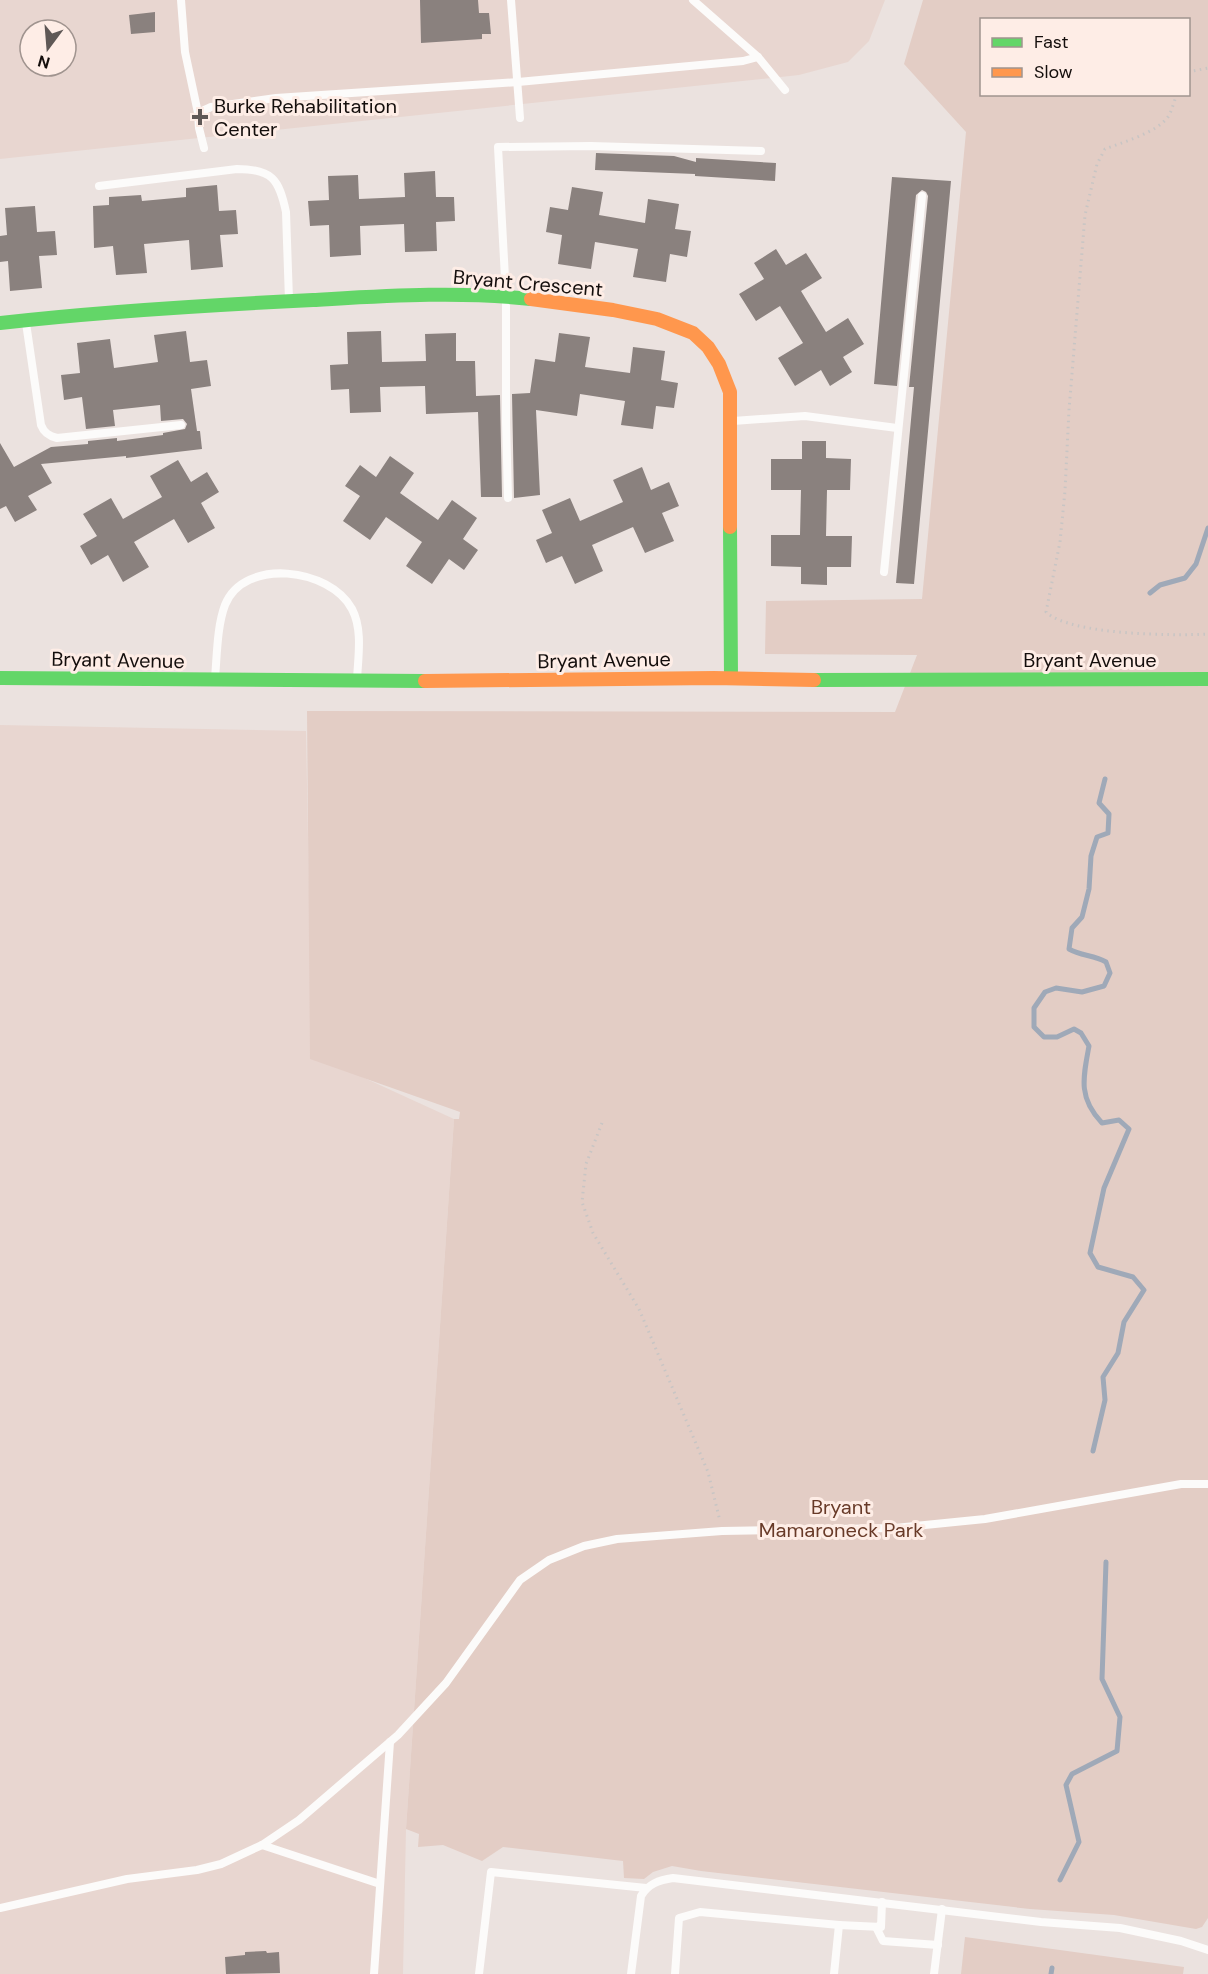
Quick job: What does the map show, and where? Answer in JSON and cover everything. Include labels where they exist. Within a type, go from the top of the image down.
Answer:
[{"type":"street","name":"Bryant Crescent","points":[[0,323],[68,315],[429,295],[506,297],[596,308],[656,319],[685,328],[710,348],[723,368],[730,392],[731,678]]},
{"type":"street","name":"Bryant Avenue","points":[[0,678],[357,682],[731,678],[1208,679]]},
{"type":"lane","points":[[181,0],[185,52],[204,148]]},
{"type":"lane","points":[[511,0],[520,118]]},
{"type":"lane","points":[[693,0],[758,57],[785,90]]},
{"type":"lane","points":[[198,113],[211,107],[276,98],[518,82],[743,61],[758,57]]},
{"type":"lane","points":[[508,498],[506,297],[498,147],[591,146],[761,151]]},
{"type":"lane","points":[[99,186],[237,169],[256,169],[267,173],[283,198],[286,212],[289,301]]},
{"type":"lane","points":[[884,573],[922,196]]},
{"type":"lane","points":[[26,320],[41,425],[43,431],[50,436],[57,438],[181,425]]},
{"type":"lane","points":[[731,421],[805,416],[897,428]]},
{"type":"lane","points":[[215,681],[225,606],[232,594],[243,584],[277,573],[312,578],[341,594],[351,608],[357,624],[357,682]]},
{"type":"lane","points":[[0,1908],[127,1880],[222,1864],[262,1845],[299,1820],[390,1742],[446,1683],[520,1580],[549,1560],[584,1546],[617,1539],[722,1531],[895,1528],[985,1519],[1182,1484],[1208,1484]]},
{"type":"lane","points":[[374,1974],[390,1742]]},
{"type":"lane","points":[[262,1845],[380,1884]]},
{"type":"lane","points":[[479,1974],[491,1872],[646,1888]]},
{"type":"lane","points":[[631,1974],[639,1901],[646,1888],[662,1879],[673,1878],[1041,1922],[1120,1928],[1181,1941],[1208,1950]]},
{"type":"lane","points":[[675,1974],[679,1918],[700,1912],[881,1928],[882,1902]]},
{"type":"lane","points":[[934,1974],[942,1910]]},
{"type":"lane","points":[[834,1974],[839,1925]]},
{"type":"lane","points":[[876,1927],[883,1941],[938,1945]]},
{"type":"path","points":[[1190,72],[1208,68]]},
{"type":"path","points":[[1176,96],[1168,117],[1134,139],[1105,148],[1097,164],[1085,215],[1060,542],[1046,612],[1052,618],[1064,622],[1118,631],[1208,634]]},
{"type":"path","points":[[602,1123],[586,1164],[582,1202],[593,1233],[639,1309],[708,1472],[722,1531]]},
{"type":"shaded area","name":"Burke Rehabilitation Center","points":[[0,0],[885,0],[869,41],[848,62],[799,75],[0,159]]},
{"type":"shaded area","points":[[0,725],[306,731],[312,1054],[454,1119],[406,1829],[403,1974],[0,1974]]},
{"type":"green space","name":"Bryant Mamaroneck Park","points":[[923,0],[1208,0],[1208,1918],[1202,1927],[1196,1929],[1114,1915],[1030,1909],[672,1866],[653,1872],[644,1879],[624,1878],[623,1861],[503,1847],[482,1861],[443,1845],[418,1847],[419,1834],[406,1829],[454,1119],[459,1119],[460,1112],[310,1059],[307,711],[895,712],[917,655],[765,654],[766,601],[922,599],[966,132],[904,64]]},
{"type":"green space","points":[[965,1937],[1184,1967],[1183,1974],[961,1974]]},
{"type":"building","points":[[420,0],[478,0],[479,13],[489,13],[491,34],[482,34],[482,39],[421,43]]},
{"type":"building","points":[[155,12],[155,32],[131,34],[129,15]]},
{"type":"building","points":[[596,153],[674,156],[696,162],[696,158],[776,163],[775,181],[695,176],[695,174],[595,170]]},
{"type":"building","points":[[435,171],[436,197],[454,197],[455,221],[436,222],[437,251],[405,252],[404,224],[360,226],[361,255],[330,257],[329,225],[310,226],[308,201],[329,200],[328,176],[358,175],[359,199],[405,197],[404,173]]},
{"type":"building","points":[[892,177],[951,181],[914,584],[896,583],[914,387],[909,387],[928,196],[922,190],[916,195],[897,386],[874,384]]},
{"type":"building","points":[[217,185],[219,211],[236,210],[238,234],[220,235],[223,267],[191,270],[189,240],[144,244],[147,273],[116,275],[113,246],[94,248],[93,206],[109,205],[109,197],[141,195],[142,201],[186,197],[186,188]]},
{"type":"building","points":[[572,187],[603,192],[599,215],[645,223],[648,199],[679,204],[675,229],[691,231],[687,257],[670,254],[666,282],[633,277],[638,249],[595,242],[591,269],[558,264],[562,235],[546,232],[550,207],[568,210]]},
{"type":"building","points":[[35,206],[37,232],[55,231],[57,255],[39,256],[42,288],[10,291],[8,261],[0,262],[0,236],[7,235],[5,208]]},
{"type":"building","points":[[776,249],[786,265],[806,253],[822,278],[801,291],[826,332],[848,318],[864,344],[843,357],[852,372],[830,386],[821,370],[795,386],[778,358],[803,343],[780,306],[756,321],[739,294],[764,279],[754,263]]},
{"type":"building","points":[[186,331],[190,362],[207,360],[211,386],[191,389],[202,449],[126,458],[126,456],[41,464],[52,483],[28,496],[37,510],[15,522],[6,506],[0,509],[0,443],[14,467],[51,447],[88,444],[88,441],[117,438],[117,441],[163,435],[163,433],[185,429],[187,424],[183,419],[161,421],[160,405],[113,410],[115,426],[86,429],[82,397],[64,400],[61,375],[80,373],[77,343],[110,339],[114,368],[158,362],[154,335]]},
{"type":"building","points":[[381,331],[382,362],[426,361],[425,334],[456,333],[456,361],[475,361],[476,396],[500,395],[502,497],[481,497],[478,412],[426,414],[425,386],[380,387],[381,412],[350,413],[349,389],[331,390],[330,365],[348,364],[347,332]]},
{"type":"building","points":[[559,333],[590,337],[585,367],[630,373],[633,347],[665,351],[661,380],[678,383],[674,408],[656,406],[653,429],[621,425],[625,401],[580,394],[577,416],[536,410],[540,495],[514,498],[512,394],[530,393],[535,359],[555,362]]},
{"type":"building","points":[[802,441],[826,441],[826,458],[851,459],[850,490],[827,490],[826,536],[852,536],[851,567],[827,567],[827,585],[801,584],[801,567],[771,566],[771,535],[800,535],[801,490],[771,490],[771,459],[802,459]]},
{"type":"building","points":[[390,456],[414,473],[400,493],[438,520],[452,500],[477,518],[463,539],[478,550],[464,570],[449,559],[432,584],[406,566],[422,542],[386,517],[370,540],[343,521],[360,496],[345,486],[360,465],[376,477]]},
{"type":"building","points":[[178,460],[191,482],[207,472],[219,492],[201,503],[215,528],[188,543],[174,519],[134,542],[149,567],[123,582],[108,555],[91,565],[80,546],[97,536],[83,514],[111,498],[123,519],[162,497],[150,476]]},
{"type":"building","points":[[642,467],[651,490],[669,482],[679,506],[662,513],[674,541],[645,553],[633,527],[592,545],[603,571],[575,584],[562,556],[546,563],[536,540],[552,533],[542,510],[570,498],[580,521],[623,502],[613,480]]},
{"type":"building","points":[[266,1951],[267,1953],[279,1952],[280,1973],[226,1974],[225,1957],[245,1955],[245,1952]]},
{"type":"waterway","points":[[1150,593],[1160,585],[1185,578],[1196,564],[1208,528]]},
{"type":"waterway","points":[[1093,1451],[1105,1400],[1103,1377],[1118,1353],[1124,1322],[1144,1290],[1133,1277],[1098,1267],[1090,1253],[1104,1188],[1129,1129],[1119,1120],[1102,1123],[1089,1105],[1084,1087],[1089,1046],[1081,1033],[1074,1029],[1057,1037],[1044,1037],[1034,1027],[1034,1008],[1045,992],[1056,988],[1082,992],[1104,986],[1110,973],[1106,962],[1069,949],[1072,928],[1082,917],[1089,889],[1091,856],[1097,837],[1108,833],[1109,814],[1099,803],[1105,779]]},
{"type":"waterway","points":[[1060,1880],[1079,1842],[1066,1785],[1072,1774],[1117,1751],[1120,1717],[1102,1679],[1106,1562]]},
{"type":"waterway","points":[[1051,1974],[1052,1968]]},
{"type":"traffic: fast","points":[[0,323],[156,309],[367,297],[449,295],[531,299]]},
{"type":"traffic: fast","points":[[730,527],[731,678]]},
{"type":"traffic: fast","points":[[0,678],[425,681]]},
{"type":"traffic: fast","points":[[814,680],[1208,679]]},
{"type":"traffic: slow","points":[[531,299],[613,310],[657,319],[693,333],[708,347],[719,364],[730,392],[730,527]]},
{"type":"traffic: slow","points":[[425,681],[714,678],[814,680]]},
{"type":"place","name":"Burke Rehabilitation Center","points":[[200,117]]}]
